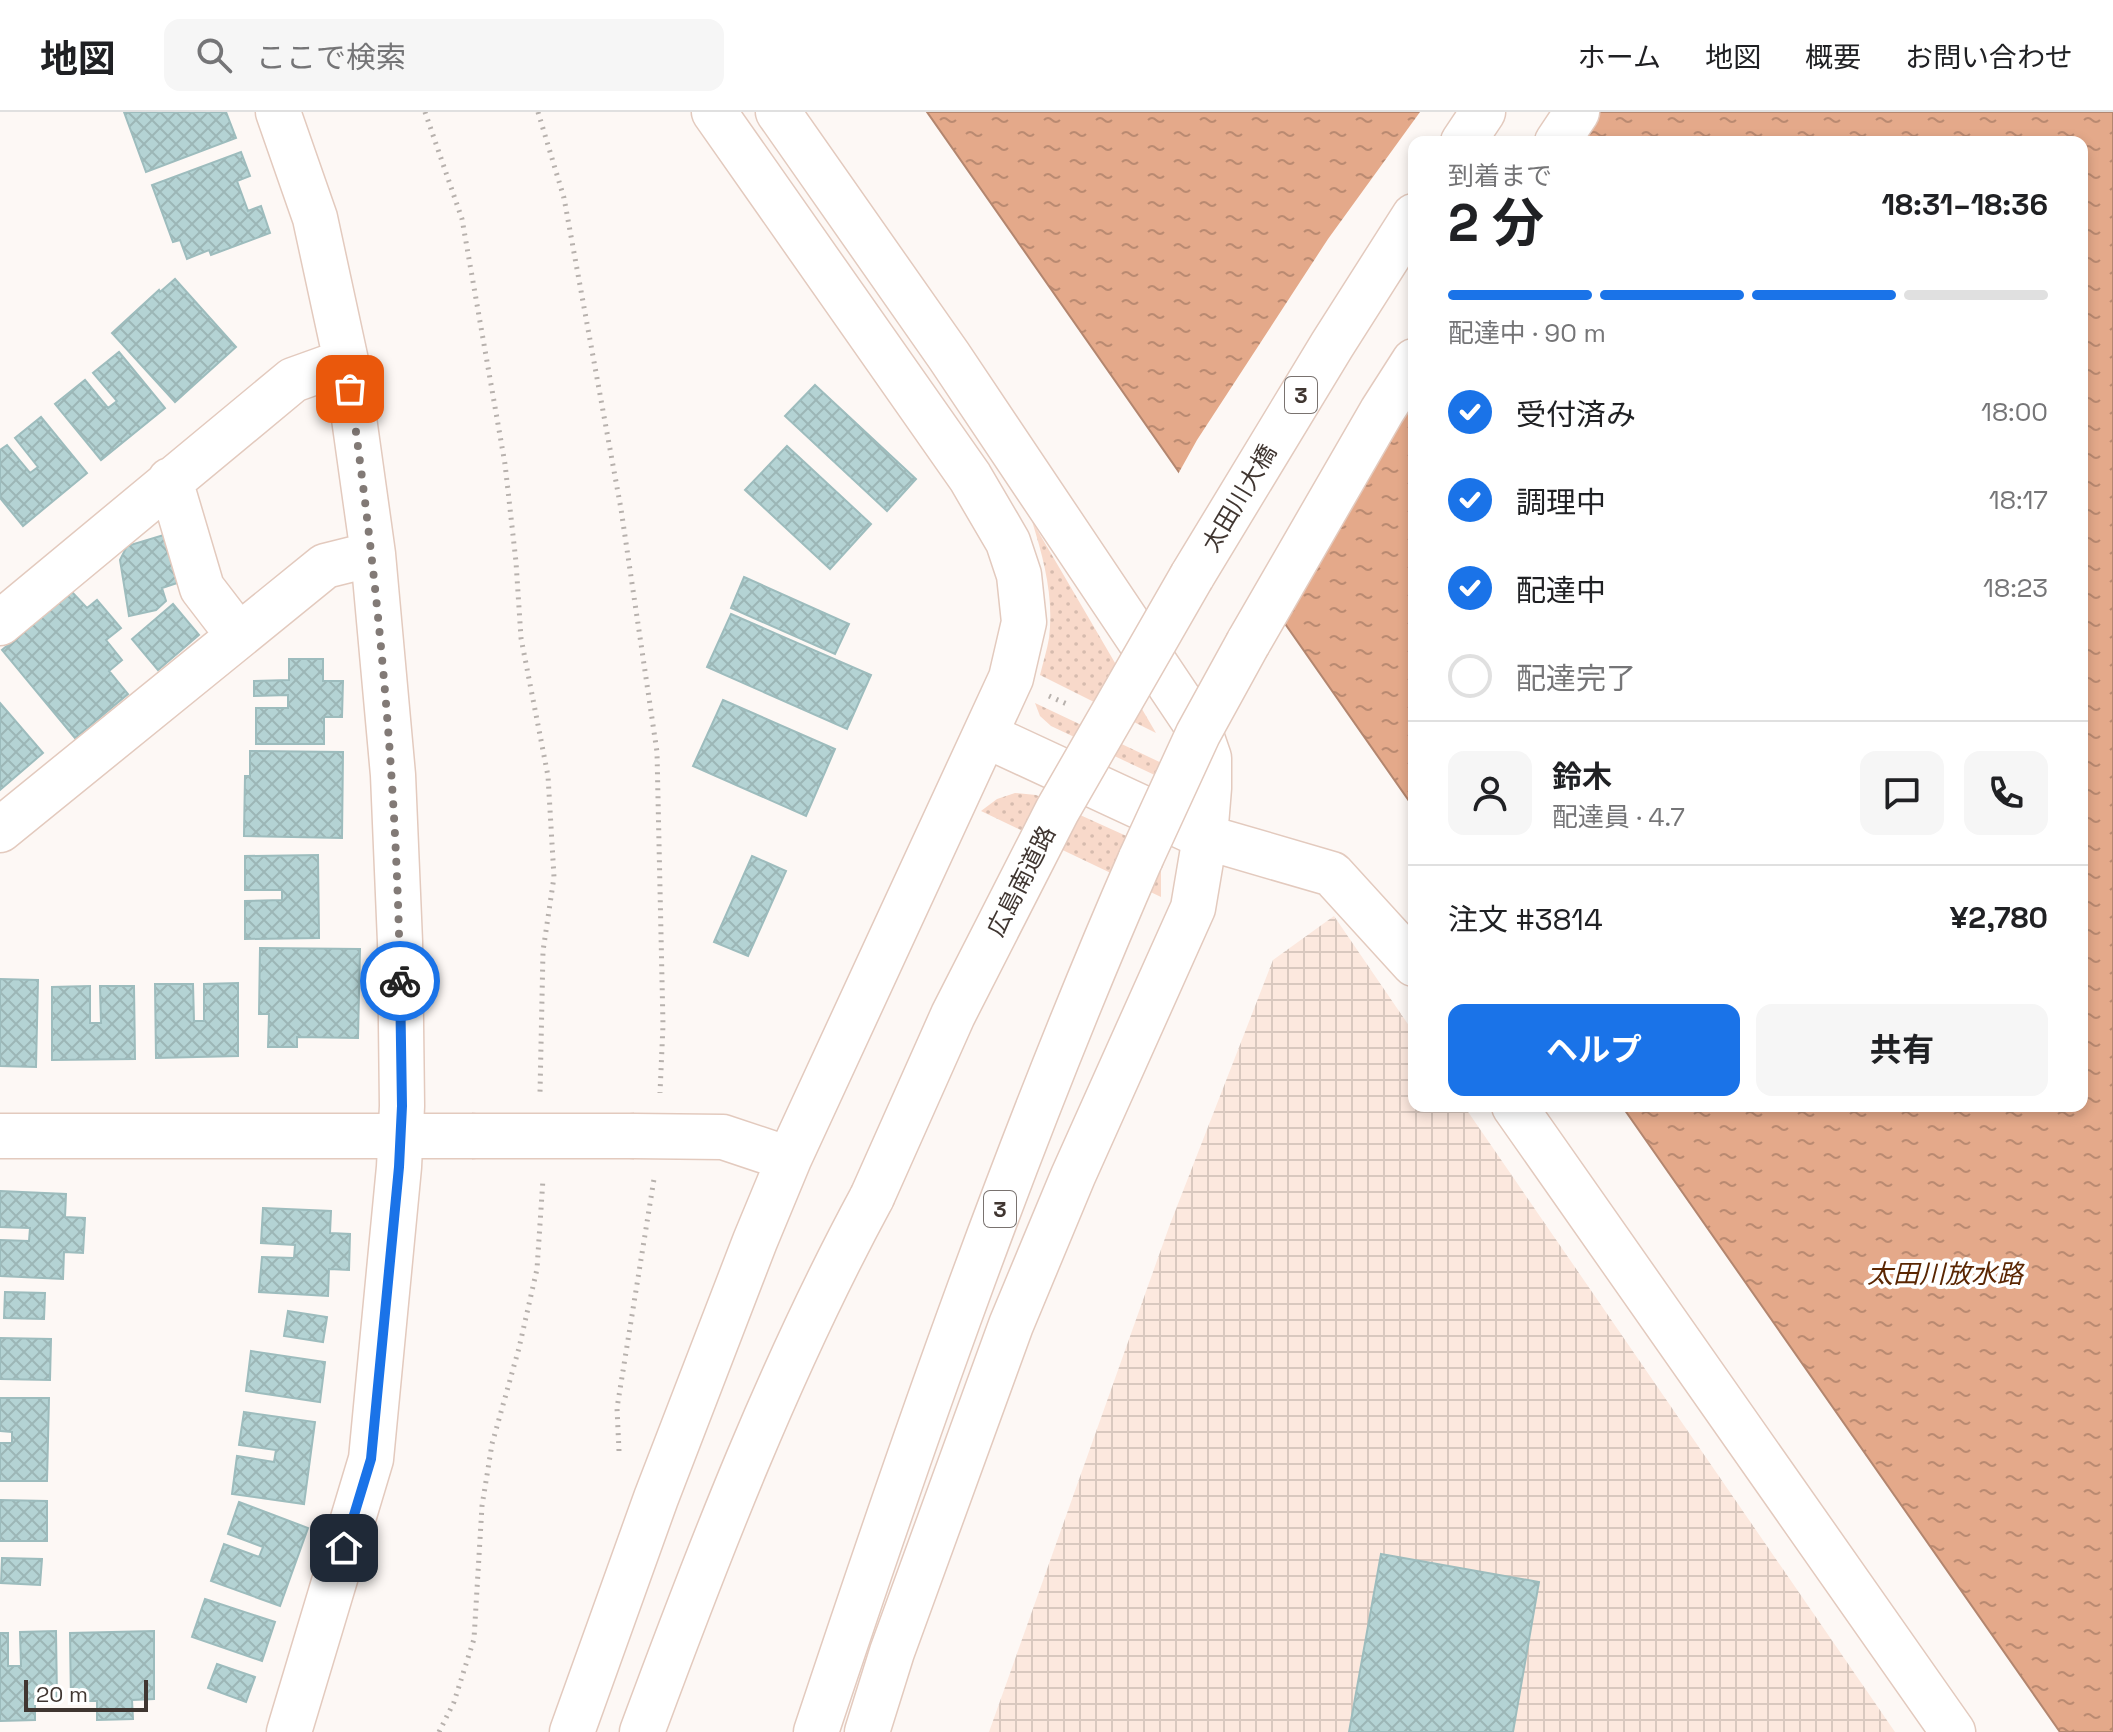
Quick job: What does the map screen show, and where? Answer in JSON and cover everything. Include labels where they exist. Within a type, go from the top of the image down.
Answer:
[{"type":"main road","points":[[278,112],[315,218],[346,361],[373,554],[393,775],[400,942],[401,1137],[371,1459],[289,1732]]},
{"type":"main road","points":[[572,1732],[656,1498],[755,1241],[789,1159],[1011,678],[1024,622],[1019,575],[1008,542],[970,477],[714,112]]},
{"type":"main road","points":[[778,112],[949,356],[1199,729],[1209,758],[1205,837],[1193,908],[1073,1176],[1011,1325],[892,1652],[867,1732]]},
{"type":"main road","points":[[1467,136],[1483,112]]},
{"type":"main road","points":[[1561,136],[1577,112]]},
{"type":"main road","name":"太田川大橋","points":[[1192,576],[1408,225]]},
{"type":"main road","points":[[0,623],[293,380],[346,361]]},
{"type":"main road","name":"3","points":[[816,1732],[872,1566],[1034,1119],[1093,967],[1198,734],[1374,424],[1408,370]]},
{"type":"main road","points":[[170,480],[202,588],[238,635]]},
{"type":"main road","points":[[0,830],[325,566],[373,554]]},
{"type":"main road","name":"広島南道路","points":[[642,1732],[722,1518],[833,1269],[872,1197],[953,1015],[1057,811],[1192,576]]},
{"type":"main road","points":[[985,735],[1205,837],[1332,874],[1408,957]]},
{"type":"main road","points":[[1518,1112],[1953,1732]]},
{"type":"main road","points":[[0,1136],[723,1137],[789,1159]]},
{"type":"path","points":[[425,112],[462,219],[505,464],[521,638],[548,776],[554,877],[543,951],[541,1096]]},
{"type":"path","points":[[538,112],[564,198],[621,509],[657,752],[663,1025],[646,1136],[617,1408],[619,1451]]},
{"type":"path","points":[[439,1732],[454,1702],[474,1639],[482,1506],[492,1444],[537,1269],[543,1175]]},
{"type":"shaded area","points":[[1032,521],[1156,733],[1040,675],[1049,638],[1050,608],[1044,564]]},
{"type":"shaded area","points":[[1035,703],[1168,766],[1180,787],[1051,726],[1040,716]]},
{"type":"shaded area","points":[[1015,793],[1036,795],[1133,839],[1161,867],[1161,897],[981,811],[997,799]]},
{"type":"shaded area","points":[[1334,916],[1408,1024],[1408,1112],[1468,1112],[1895,1732],[989,1732],[1169,1227],[1273,960]]},
{"type":"water","name":"太田川放水路","points":[[927,112],[2113,112],[2113,1732],[2060,1732],[1626,1112],[2088,1112],[2088,136],[1408,136],[1408,799]]},
{"type":"pier","points":[[1420,112],[1600,112],[1584,136],[1408,136],[1408,395],[1277,620],[1177,476],[1197,440],[1328,239]]},
{"type":"building","points":[[124,112],[226,112],[236,138],[146,172]]},
{"type":"building","points":[[241,152],[250,176],[237,181],[248,211],[261,206],[270,233],[211,255],[209,250],[187,259],[180,240],[173,242],[152,185]]},
{"type":"building","points":[[175,279],[236,347],[175,402],[112,333]]},
{"type":"building","points":[[119,352],[165,408],[101,460],[55,404],[85,380],[108,408],[117,401],[93,373]]},
{"type":"building","points":[[815,385],[916,479],[887,511],[785,416]]},
{"type":"building","points":[[41,417],[87,473],[23,526],[0,498],[0,450],[7,445],[30,473],[38,467],[15,438]]},
{"type":"building","points":[[787,446],[871,524],[830,569],[745,490]]},
{"type":"building","points":[[167,534],[177,583],[162,588],[166,601],[156,610],[129,616],[120,560],[127,546]]},
{"type":"building","points":[[744,577],[849,624],[835,654],[731,608]]},
{"type":"building","points":[[72,592],[87,608],[97,600],[121,628],[106,640],[122,660],[109,671],[128,694],[75,738],[2,650]]},
{"type":"building","points":[[173,604],[199,635],[158,670],[132,639]]},
{"type":"building","points":[[731,614],[871,675],[847,729],[707,667]]},
{"type":"building","points":[[289,659],[323,659],[323,681],[343,681],[342,717],[324,717],[324,744],[256,744],[256,708],[288,708],[288,695],[254,696],[254,681],[289,680]]},
{"type":"building","points":[[723,700],[835,749],[806,816],[693,766]]},
{"type":"building","points":[[0,703],[43,753],[0,790]]},
{"type":"building","points":[[250,751],[343,752],[342,838],[244,836],[245,776],[250,776]]},
{"type":"building","points":[[318,855],[319,938],[245,939],[245,901],[282,900],[282,890],[245,890],[245,856]]},
{"type":"building","points":[[752,856],[786,871],[748,956],[714,942]]},
{"type":"building","points":[[260,948],[360,949],[358,1038],[297,1037],[297,1047],[268,1047],[269,1014],[259,1014]]},
{"type":"building","points":[[0,979],[38,980],[36,1067],[0,1066]]},
{"type":"building","points":[[238,983],[238,1056],[156,1058],[155,984],[193,984],[194,1021],[204,1021],[204,984]]},
{"type":"building","points":[[90,986],[90,1023],[101,1023],[100,986],[134,986],[135,1059],[52,1060],[52,987]]},
{"type":"building","points":[[0,1191],[66,1194],[65,1217],[85,1218],[83,1253],[64,1252],[63,1279],[0,1276],[0,1240],[29,1241],[30,1228],[0,1227]]},
{"type":"building","points":[[263,1208],[331,1211],[330,1233],[350,1234],[349,1270],[329,1269],[328,1296],[259,1292],[262,1257],[294,1258],[295,1245],[261,1243]]},
{"type":"building","points":[[5,1292],[45,1293],[44,1319],[4,1318]]},
{"type":"building","points":[[288,1311],[327,1317],[323,1342],[284,1336]]},
{"type":"building","points":[[0,1338],[51,1339],[50,1380],[0,1379]]},
{"type":"building","points":[[251,1351],[325,1362],[320,1402],[246,1391]]},
{"type":"building","points":[[0,1398],[49,1398],[47,1481],[0,1481],[0,1443],[12,1443],[12,1432],[0,1431]]},
{"type":"building","points":[[244,1412],[315,1422],[304,1504],[232,1494],[237,1456],[274,1462],[276,1450],[239,1445]]},
{"type":"building","points":[[0,1500],[47,1501],[47,1541],[0,1541]]},
{"type":"building","points":[[239,1502],[308,1528],[280,1606],[211,1581],[224,1544],[259,1557],[263,1547],[228,1534]]},
{"type":"building","points":[[1381,1554],[1539,1582],[1513,1732],[1349,1732]]},
{"type":"building","points":[[2,1558],[42,1559],[40,1585],[1,1583]]},
{"type":"building","points":[[205,1599],[275,1622],[262,1661],[192,1637]]},
{"type":"building","points":[[56,1631],[57,1700],[35,1700],[35,1720],[0,1721],[0,1633],[8,1633],[8,1666],[21,1666],[20,1632]]},
{"type":"building","points":[[154,1631],[154,1699],[132,1700],[133,1719],[97,1720],[97,1701],[71,1701],[70,1633]]},
{"type":"building","points":[[217,1664],[255,1677],[246,1702],[208,1688]]},
{"type":"way so far","points":[[350,389],[373,554],[393,775],[400,981]]},
{"type":"route","points":[[344,1548],[371,1459],[399,1167],[402,1106],[400,981]]}]
